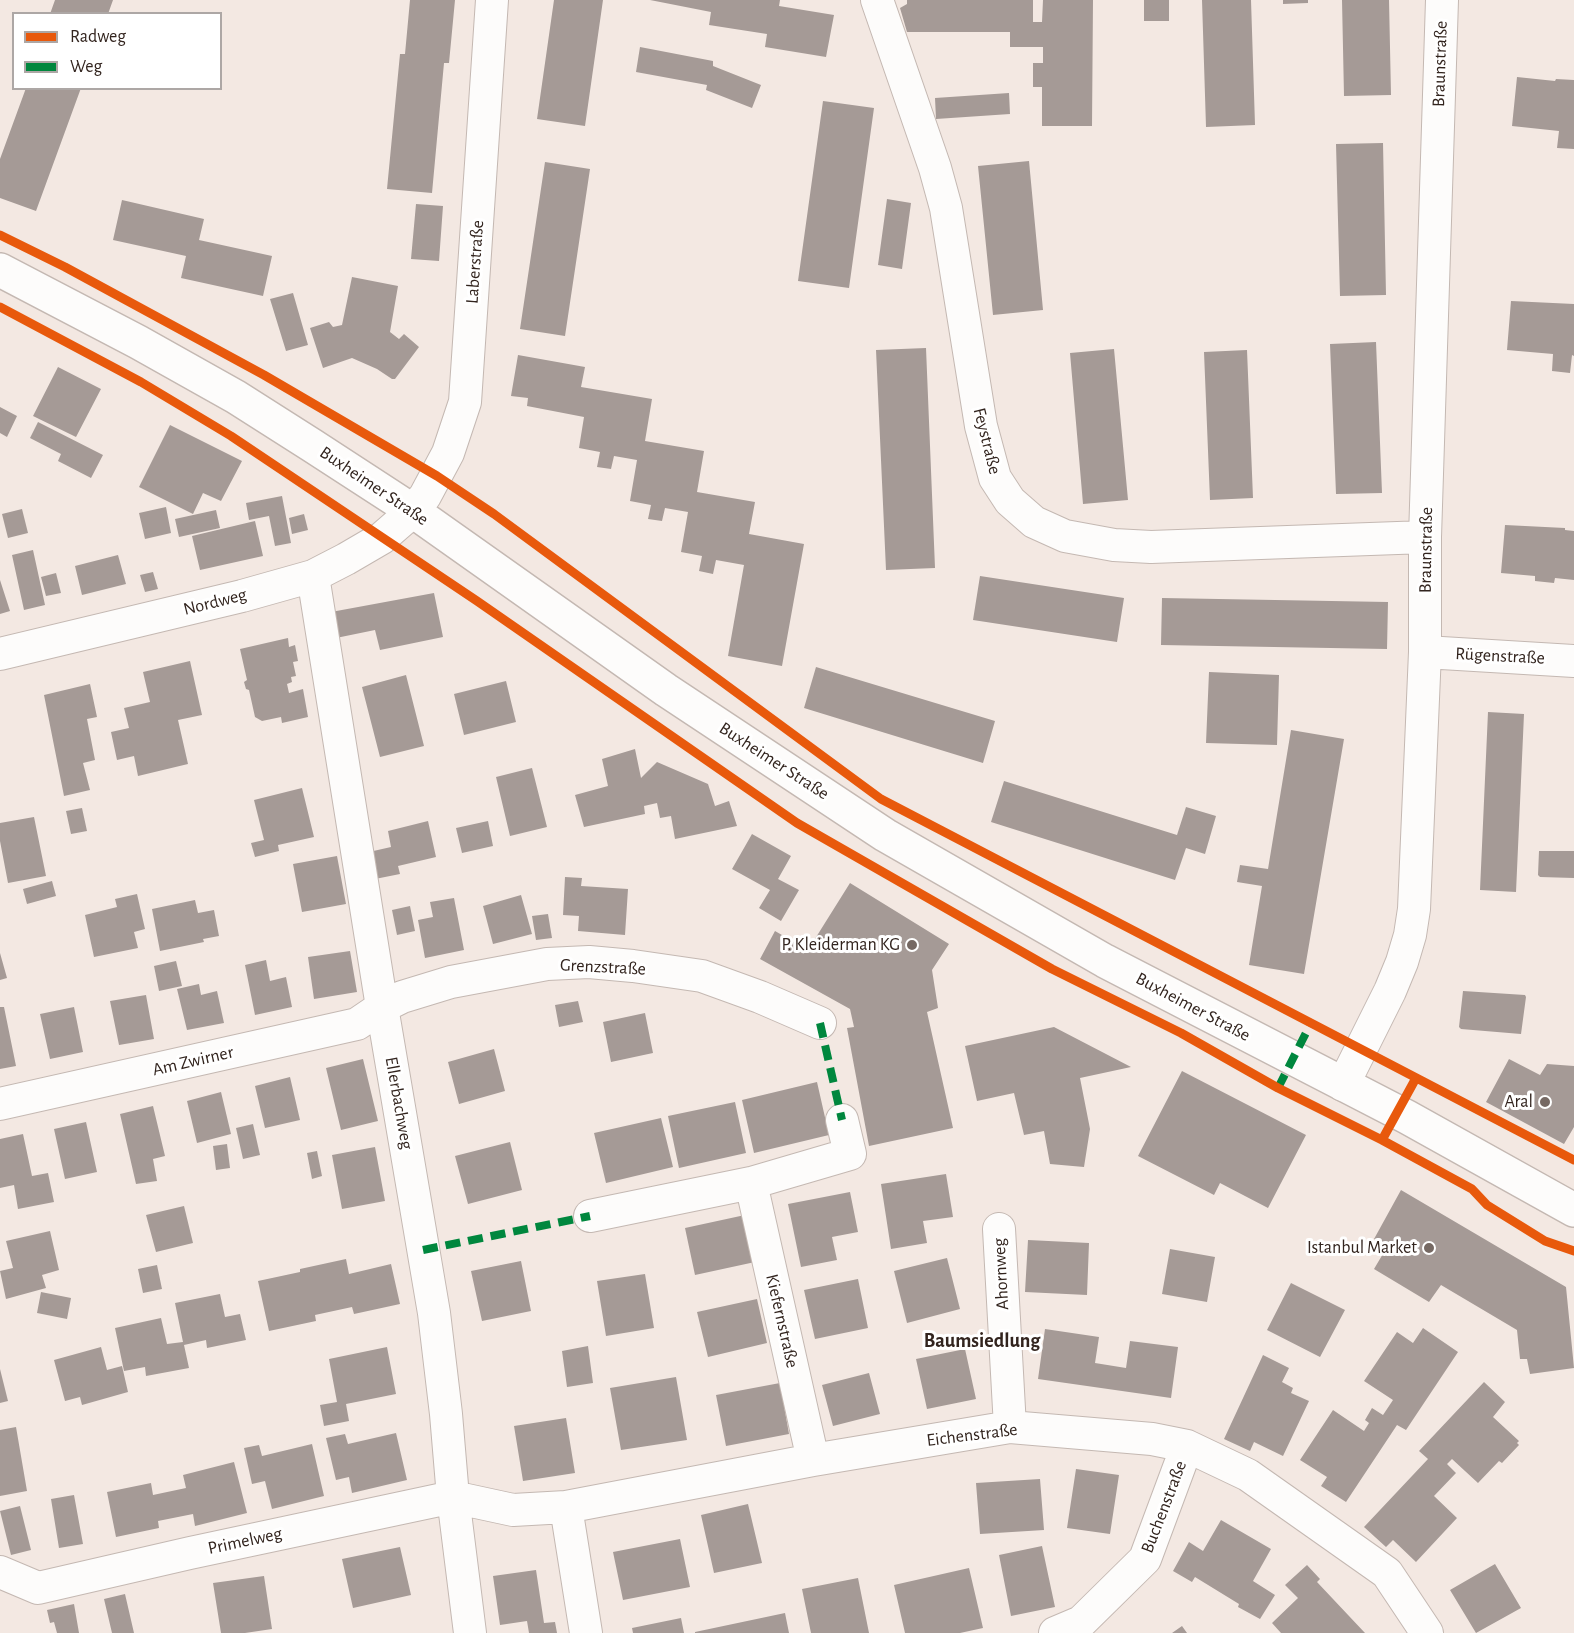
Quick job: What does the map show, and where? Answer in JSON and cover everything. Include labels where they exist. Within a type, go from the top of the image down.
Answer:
[{"type":"main road","name":"Buxheimer Straße","points":[[0,270],[128,336],[236,397],[413,511],[666,690],[885,835],[1105,961],[1407,1117],[1574,1210]]},
{"type":"street","name":"Laberstraße","points":[[413,511],[437,476],[448,453],[465,402],[492,0]]},
{"type":"street","name":"Feystraße","points":[[877,0],[936,168],[946,208],[981,426],[995,478],[1010,501],[1034,522],[1065,536],[1114,545],[1151,547],[1425,537]]},
{"type":"street","name":"Braunstraße","points":[[1343,1085],[1402,962],[1410,935],[1417,882],[1442,0]]},
{"type":"street","name":"Nordweg","points":[[0,654],[313,576],[346,560],[382,538],[413,511]]},
{"type":"street","name":"Ellerbachweg","points":[[313,576],[434,1313],[470,1633]]},
{"type":"street","name":"Rügenstraße","points":[[1425,652],[1574,661]]},
{"type":"street","name":"Grenzstraße","points":[[382,1007],[402,997],[451,982],[547,964],[589,963],[633,966],[702,976],[760,997],[820,1023]]},
{"type":"street","name":"Am Zwirner","points":[[0,1104],[357,1024],[382,1007]]},
{"type":"street","points":[[590,1216],[751,1183],[850,1154],[842,1120]]},
{"type":"street","name":"Kiefernstraße","points":[[751,1183],[813,1460]]},
{"type":"street","name":"Ahornweg","points":[[999,1229],[1010,1427]]},
{"type":"street","name":"Eichenstraße","points":[[453,1497],[513,1510],[566,1507],[813,1460],[1010,1427],[1152,1439],[1187,1446],[1248,1475],[1387,1573],[1427,1633]]},
{"type":"street","name":"Buchenstraße","points":[[1055,1633],[1081,1623],[1145,1559],[1187,1446]]},
{"type":"street","name":"Primelweg","points":[[0,1572],[38,1588],[453,1497]]},
{"type":"street","points":[[566,1507],[586,1633]]},
{"type":"building","points":[[55,0],[113,0],[109,12],[51,12]]},
{"type":"building","points":[[410,0],[455,0],[449,63],[444,63],[432,193],[387,189],[400,54],[405,54]]},
{"type":"building","points":[[554,0],[603,0],[585,126],[537,119]]},
{"type":"building","points":[[650,0],[780,0],[779,6],[834,15],[826,57],[765,47],[767,34],[709,25],[711,12]]},
{"type":"building","points":[[907,0],[1033,0],[1033,22],[1042,22],[1043,0],[1093,0],[1092,126],[1042,126],[1042,87],[1033,87],[1033,63],[1043,63],[1043,47],[1010,47],[1010,32],[907,32],[900,8],[907,4]]},
{"type":"building","points":[[1144,0],[1169,0],[1169,21],[1144,21]]},
{"type":"building","points":[[1202,0],[1251,0],[1255,125],[1206,127]]},
{"type":"building","points":[[1283,0],[1308,0],[1308,3],[1283,4]]},
{"type":"building","points":[[1342,0],[1389,0],[1391,95],[1344,96]]},
{"type":"building","points":[[640,47],[713,61],[713,66],[761,85],[752,108],[706,90],[707,85],[636,72]]},
{"type":"building","points":[[1517,77],[1555,81],[1556,79],[1574,80],[1574,149],[1557,148],[1559,131],[1512,126]]},
{"type":"building","points":[[25,90],[80,90],[36,211],[0,198],[0,159]]},
{"type":"building","points":[[1009,93],[1010,114],[936,119],[935,98]]},
{"type":"building","points":[[823,101],[874,108],[849,288],[798,281]]},
{"type":"building","points":[[1383,143],[1386,295],[1340,296],[1336,144]]},
{"type":"building","points":[[1029,161],[1043,310],[993,315],[978,166]]},
{"type":"building","points":[[545,162],[590,169],[565,336],[520,329]]},
{"type":"building","points":[[887,199],[911,203],[902,269],[878,265]]},
{"type":"building","points":[[122,200],[204,219],[199,240],[272,256],[263,296],[181,278],[186,256],[113,240]]},
{"type":"building","points":[[416,204],[443,206],[439,261],[411,259]]},
{"type":"building","points":[[352,277],[398,286],[390,332],[399,339],[404,334],[419,347],[395,379],[352,358],[323,368],[310,328],[329,322],[333,327],[342,325]]},
{"type":"building","points":[[293,293],[308,345],[286,351],[270,299]]},
{"type":"building","points":[[1511,301],[1574,304],[1574,356],[1572,355],[1570,373],[1552,371],[1553,354],[1507,350]]},
{"type":"building","points":[[1376,342],[1382,493],[1336,494],[1330,344]]},
{"type":"building","points":[[926,348],[935,568],[886,570],[876,350]]},
{"type":"building","points":[[1114,349],[1128,500],[1083,504],[1070,353]]},
{"type":"building","points":[[1247,350],[1253,498],[1210,500],[1204,352]]},
{"type":"building","points":[[518,355],[585,367],[581,387],[652,399],[645,441],[704,451],[697,492],[755,502],[749,534],[804,544],[782,666],[728,656],[744,565],[716,560],[713,574],[699,571],[702,556],[681,552],[688,512],[665,508],[662,521],[648,519],[651,505],[630,501],[637,460],[614,456],[611,469],[597,467],[600,452],[579,448],[584,417],[527,406],[528,398],[511,396]]},
{"type":"building","points":[[58,367],[101,389],[76,437],[33,416]]},
{"type":"building","points":[[0,407],[17,416],[7,437],[0,433]]},
{"type":"building","points":[[38,422],[103,455],[91,478],[58,461],[61,454],[30,438]]},
{"type":"building","points":[[170,425],[242,461],[221,501],[203,493],[193,514],[139,487]]},
{"type":"building","points":[[282,496],[291,543],[275,546],[269,516],[249,520],[246,503]]},
{"type":"building","points":[[166,507],[171,533],[145,539],[139,513]]},
{"type":"building","points":[[22,509],[28,533],[8,538],[2,514]]},
{"type":"building","points":[[216,510],[220,528],[179,537],[175,519]]},
{"type":"building","points":[[304,514],[308,530],[292,534],[289,518]]},
{"type":"building","points":[[255,521],[263,556],[200,570],[192,536]]},
{"type":"building","points":[[1505,525],[1565,528],[1565,530],[1574,531],[1574,580],[1555,578],[1554,583],[1535,581],[1535,576],[1501,573]]},
{"type":"building","points":[[33,550],[45,605],[24,610],[12,555]]},
{"type":"building","points":[[118,555],[126,584],[82,595],[75,566]]},
{"type":"building","points":[[153,572],[158,589],[145,592],[140,575]]},
{"type":"building","points":[[56,573],[61,593],[46,596],[41,577]]},
{"type":"building","points":[[980,576],[1124,598],[1117,642],[973,620]]},
{"type":"building","points":[[0,580],[10,611],[0,614]]},
{"type":"building","points":[[434,593],[443,637],[380,650],[375,630],[336,638],[331,612]]},
{"type":"building","points":[[1162,598],[1388,602],[1387,649],[1161,645]]},
{"type":"building","points":[[288,638],[289,647],[295,645],[298,661],[293,662],[296,676],[291,677],[292,682],[287,684],[289,693],[303,689],[308,717],[282,723],[281,717],[262,721],[255,717],[249,690],[246,689],[244,682],[247,680],[240,649]]},
{"type":"building","points":[[190,661],[202,715],[178,720],[188,764],[138,776],[134,756],[117,760],[111,732],[129,728],[124,708],[150,702],[143,672]]},
{"type":"building","points":[[816,667],[995,721],[983,763],[804,708]]},
{"type":"building","points":[[1209,672],[1279,675],[1277,745],[1206,743]]},
{"type":"building","points":[[406,675],[424,746],[380,757],[362,687]]},
{"type":"building","points":[[506,681],[516,722],[464,735],[454,694]]},
{"type":"building","points":[[90,684],[97,717],[87,719],[95,760],[83,763],[90,790],[64,796],[44,695]]},
{"type":"building","points":[[1488,712],[1524,714],[1516,892],[1480,890]]},
{"type":"building","points":[[1291,730],[1344,739],[1304,974],[1249,965],[1262,886],[1237,882],[1240,865],[1268,869]]},
{"type":"building","points":[[635,749],[641,778],[657,762],[708,784],[715,806],[729,801],[737,826],[675,839],[671,816],[660,818],[657,803],[644,806],[645,814],[584,827],[575,795],[608,786],[602,759]]},
{"type":"building","points":[[532,768],[547,827],[510,836],[496,777]]},
{"type":"building","points":[[1004,781],[1177,835],[1186,807],[1216,816],[1205,854],[1186,848],[1175,880],[991,822]]},
{"type":"building","points":[[302,788],[314,837],[278,845],[279,851],[255,857],[251,843],[264,840],[254,800]]},
{"type":"building","points":[[82,808],[87,831],[71,834],[66,811]]},
{"type":"building","points":[[34,817],[46,876],[8,883],[0,841],[0,823]]},
{"type":"building","points":[[428,821],[436,857],[398,866],[400,874],[375,879],[369,852],[391,847],[388,831]]},
{"type":"building","points":[[488,821],[493,846],[462,853],[456,828]]},
{"type":"building","points":[[752,834],[791,856],[778,879],[799,890],[781,921],[759,908],[770,890],[732,869]]},
{"type":"building","points":[[1539,851],[1574,851],[1574,878],[1540,877],[1538,875]]},
{"type":"building","points":[[337,856],[346,904],[302,912],[293,864]]},
{"type":"building","points":[[565,877],[582,878],[581,886],[628,889],[625,935],[578,931],[579,916],[563,915]]},
{"type":"building","points":[[52,881],[56,896],[27,904],[23,889]]},
{"type":"building","points":[[850,883],[949,944],[932,970],[938,1008],[927,1012],[953,1128],[869,1146],[847,1028],[854,1027],[850,1009],[760,959],[775,931],[808,950]]},
{"type":"building","points":[[137,894],[145,929],[134,932],[138,948],[94,957],[85,915],[117,907],[115,899]]},
{"type":"building","points":[[521,895],[532,934],[493,944],[483,906]]},
{"type":"building","points":[[454,898],[464,950],[425,958],[418,920],[433,917],[430,902]]},
{"type":"building","points":[[195,900],[198,913],[214,910],[219,936],[203,939],[204,942],[160,951],[152,909]]},
{"type":"building","points":[[410,906],[415,931],[397,935],[392,910]]},
{"type":"building","points":[[548,914],[552,938],[536,940],[532,916]]},
{"type":"building","points":[[350,951],[357,992],[314,999],[308,957]]},
{"type":"building","points":[[0,953],[7,978],[0,980]]},
{"type":"building","points":[[266,960],[270,981],[286,977],[292,1007],[255,1015],[245,965]]},
{"type":"building","points":[[176,961],[182,986],[159,991],[154,966]]},
{"type":"building","points":[[199,984],[201,995],[217,991],[224,1023],[187,1030],[177,989]]},
{"type":"building","points":[[1463,991],[1525,995],[1521,1034],[1461,1029],[1459,1027]]},
{"type":"building","points":[[146,995],[154,1039],[119,1045],[110,1001]]},
{"type":"building","points":[[578,1001],[583,1022],[559,1027],[555,1005]]},
{"type":"building","points":[[0,1007],[4,1007],[16,1066],[0,1069]]},
{"type":"building","points":[[74,1007],[83,1052],[50,1059],[40,1014]]},
{"type":"building","points":[[645,1013],[653,1053],[611,1062],[603,1022]]},
{"type":"building","points":[[1054,1027],[1131,1067],[1080,1078],[1090,1129],[1084,1167],[1050,1164],[1044,1131],[1024,1135],[1014,1093],[977,1101],[965,1046]]},
{"type":"building","points":[[494,1049],[505,1091],[459,1104],[448,1062]]},
{"type":"building","points":[[363,1059],[378,1121],[341,1130],[326,1068]]},
{"type":"building","points":[[1509,1059],[1540,1075],[1547,1064],[1574,1066],[1574,1127],[1564,1144],[1486,1102]]},
{"type":"building","points":[[1182,1071],[1306,1135],[1268,1208],[1220,1183],[1214,1195],[1138,1156]]},
{"type":"building","points":[[290,1077],[300,1120],[265,1128],[255,1086]]},
{"type":"building","points":[[817,1082],[829,1135],[754,1153],[742,1100]]},
{"type":"building","points":[[221,1092],[231,1134],[197,1143],[187,1101]]},
{"type":"building","points":[[735,1102],[746,1153],[679,1168],[668,1116]]},
{"type":"building","points":[[153,1106],[165,1156],[153,1159],[157,1181],[136,1184],[120,1114]]},
{"type":"building","points":[[661,1118],[673,1167],[606,1183],[594,1133]]},
{"type":"building","points":[[86,1122],[97,1172],[65,1179],[54,1129]]},
{"type":"building","points":[[253,1124],[260,1155],[243,1159],[236,1128]]},
{"type":"building","points":[[23,1134],[32,1176],[48,1173],[54,1202],[18,1209],[14,1185],[0,1188],[0,1139]]},
{"type":"building","points":[[510,1142],[522,1190],[468,1204],[455,1156]]},
{"type":"building","points":[[227,1144],[230,1168],[216,1170],[213,1146]]},
{"type":"building","points":[[375,1147],[385,1201],[342,1209],[332,1155]]},
{"type":"building","points":[[317,1151],[322,1176],[312,1179],[307,1153]]},
{"type":"building","points":[[946,1174],[953,1217],[923,1221],[927,1243],[891,1249],[881,1184]]},
{"type":"building","points":[[1401,1190],[1566,1287],[1574,1368],[1530,1374],[1527,1359],[1520,1359],[1517,1330],[1441,1285],[1429,1302],[1374,1269],[1387,1247],[1374,1239]]},
{"type":"building","points":[[850,1192],[858,1232],[832,1237],[837,1260],[801,1267],[788,1204]]},
{"type":"building","points":[[184,1206],[193,1243],[156,1252],[146,1215]]},
{"type":"building","points":[[745,1215],[755,1262],[695,1275],[685,1228]]},
{"type":"building","points":[[50,1231],[59,1270],[42,1275],[46,1288],[6,1299],[0,1271],[13,1268],[6,1241]]},
{"type":"building","points":[[1028,1240],[1089,1243],[1087,1295],[1025,1292]]},
{"type":"building","points":[[1170,1249],[1215,1257],[1207,1302],[1162,1294]]},
{"type":"building","points":[[947,1258],[960,1309],[907,1323],[894,1271]]},
{"type":"building","points":[[346,1259],[349,1274],[391,1264],[400,1304],[354,1314],[352,1307],[315,1315],[316,1321],[269,1331],[258,1281]]},
{"type":"building","points":[[521,1261],[531,1311],[482,1321],[471,1271]]},
{"type":"building","points":[[157,1265],[162,1289],[143,1293],[138,1269]]},
{"type":"building","points":[[645,1274],[654,1328],[606,1336],[597,1281]]},
{"type":"building","points":[[858,1279],[868,1328],[815,1339],[804,1290]]},
{"type":"building","points":[[1291,1283],[1345,1310],[1320,1357],[1267,1330]]},
{"type":"building","points":[[41,1292],[71,1298],[67,1319],[37,1313]]},
{"type":"building","points":[[220,1294],[225,1317],[240,1314],[246,1340],[207,1348],[206,1340],[184,1345],[189,1368],[146,1376],[145,1367],[124,1371],[115,1328],[161,1318],[167,1344],[183,1342],[175,1303]]},
{"type":"building","points":[[757,1299],[767,1343],[708,1357],[697,1312]]},
{"type":"building","points":[[1423,1328],[1458,1352],[1406,1430],[1397,1425],[1346,1502],[1321,1486],[1327,1477],[1300,1460],[1333,1410],[1364,1431],[1369,1423],[1365,1420],[1372,1408],[1383,1415],[1393,1400],[1364,1381],[1397,1332],[1413,1343]]},
{"type":"building","points":[[1045,1329],[1099,1337],[1095,1363],[1126,1368],[1130,1341],[1178,1347],[1171,1398],[1038,1379]]},
{"type":"building","points":[[588,1346],[593,1383],[567,1387],[562,1351]]},
{"type":"building","points":[[101,1347],[107,1370],[122,1366],[128,1392],[82,1405],[80,1397],[65,1401],[54,1360]]},
{"type":"building","points":[[387,1347],[396,1394],[346,1404],[349,1421],[324,1426],[320,1405],[337,1402],[329,1359]]},
{"type":"building","points":[[965,1349],[976,1399],[927,1409],[916,1359]]},
{"type":"building","points":[[1263,1355],[1289,1368],[1282,1382],[1293,1388],[1291,1393],[1309,1401],[1283,1456],[1254,1442],[1250,1451],[1224,1439]]},
{"type":"building","points":[[0,1369],[8,1401],[0,1403]]},
{"type":"building","points":[[869,1373],[880,1414],[833,1426],[822,1385]]},
{"type":"building","points":[[676,1377],[687,1440],[621,1450],[610,1388]]},
{"type":"building","points":[[1484,1382],[1505,1402],[1493,1417],[1519,1441],[1517,1443],[1519,1445],[1502,1463],[1499,1461],[1478,1483],[1452,1459],[1447,1464],[1456,1473],[1434,1496],[1457,1518],[1416,1562],[1393,1540],[1386,1547],[1364,1527],[1428,1459],[1419,1451]]},
{"type":"building","points":[[780,1383],[789,1434],[726,1446],[716,1395]]},
{"type":"building","points":[[566,1418],[575,1473],[523,1481],[514,1426]]},
{"type":"building","points":[[16,1427],[27,1491],[0,1496],[0,1430]]},
{"type":"building","points":[[396,1433],[407,1480],[352,1493],[349,1477],[336,1480],[326,1438],[345,1434],[348,1444]]},
{"type":"building","points":[[312,1444],[324,1496],[272,1509],[265,1481],[252,1484],[244,1448],[259,1445],[262,1456]]},
{"type":"building","points":[[234,1462],[247,1513],[195,1526],[193,1514],[158,1521],[159,1528],[116,1537],[107,1492],[151,1483],[153,1495],[186,1488],[183,1475]]},
{"type":"building","points":[[1076,1469],[1119,1475],[1110,1534],[1067,1528]]},
{"type":"building","points":[[1040,1479],[1044,1530],[980,1534],[976,1483]]},
{"type":"building","points":[[74,1495],[83,1544],[59,1548],[51,1499]]},
{"type":"building","points":[[748,1504],[762,1563],[714,1573],[701,1515]]},
{"type":"building","points":[[20,1506],[31,1550],[11,1555],[0,1511]]},
{"type":"building","points":[[1221,1520],[1271,1549],[1253,1581],[1275,1595],[1260,1619],[1238,1607],[1239,1604],[1195,1577],[1192,1582],[1173,1571],[1189,1542],[1203,1551]]},
{"type":"building","points":[[680,1539],[690,1587],[623,1600],[613,1552]]},
{"type":"building","points":[[1042,1546],[1055,1607],[1011,1616],[999,1555]]},
{"type":"building","points":[[400,1547],[411,1595],[353,1608],[342,1559]]},
{"type":"building","points":[[1495,1564],[1521,1608],[1476,1633],[1450,1590]]},
{"type":"building","points":[[1307,1565],[1320,1579],[1317,1582],[1365,1633],[1281,1633],[1272,1623],[1298,1598],[1285,1585]]},
{"type":"building","points":[[969,1568],[983,1628],[960,1633],[905,1633],[894,1585]]},
{"type":"building","points":[[536,1570],[544,1623],[555,1622],[557,1633],[529,1633],[527,1621],[500,1625],[493,1576]]},
{"type":"building","points":[[264,1576],[272,1629],[245,1633],[221,1633],[213,1583]]},
{"type":"building","points":[[858,1578],[869,1633],[811,1633],[802,1589]]},
{"type":"building","points":[[125,1594],[134,1633],[112,1633],[104,1599]]},
{"type":"building","points":[[74,1604],[79,1633],[57,1633],[54,1622],[50,1623],[47,1610]]},
{"type":"building","points":[[785,1613],[789,1633],[695,1633],[695,1632]]},
{"type":"building","points":[[681,1618],[684,1633],[633,1633],[632,1628]]},
{"type":"building","points":[[1182,1626],[1187,1633],[1172,1633]]},
{"type":"marked path","points":[[820,1023],[842,1120]]},
{"type":"marked path","points":[[1278,1088],[1311,1023]]},
{"type":"marked path","points":[[423,1250],[590,1216]]},
{"type":"cycle path","points":[[0,235],[65,267],[264,375],[437,476],[494,514],[881,799],[1574,1160]]},
{"type":"cycle path","points":[[0,307],[141,382],[231,436],[477,601],[797,823],[1052,969],[1181,1033],[1278,1088],[1382,1140]]},
{"type":"cycle path","points":[[1416,1078],[1382,1140],[1472,1189],[1487,1205],[1545,1241],[1574,1251]]},
{"type":"place","name":"P. Kleiderman KG","points":[[912,945]]},
{"type":"place","name":"Aral","points":[[1545,1102]]},
{"type":"place","name":"Istanbul Market","points":[[1429,1248]]},
{"type":"district","name":"Baumsiedlung","points":[[982,1341]]}]
